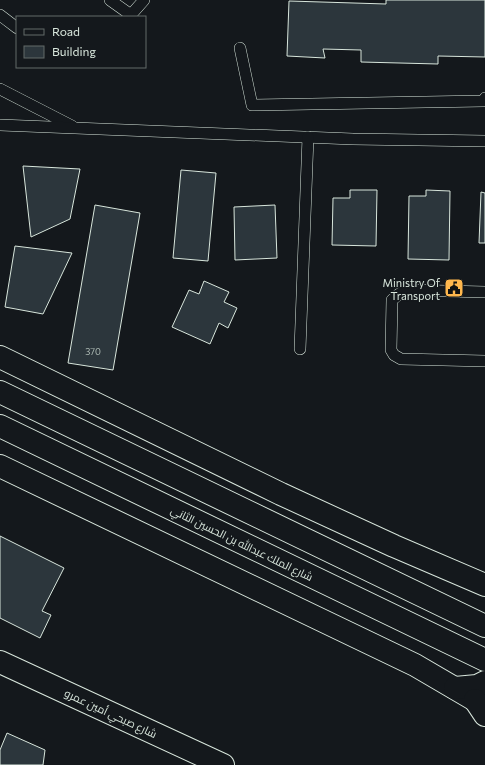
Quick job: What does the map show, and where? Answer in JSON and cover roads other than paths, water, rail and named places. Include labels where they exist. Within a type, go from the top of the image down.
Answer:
[{"type":"main road","points":[[0,357],[281,494],[394,546],[485,585]]},
{"type":"main road","points":[[0,392],[485,626]]},
{"type":"main road","name":"شارع الملك عبدالله بن الحسين الثاني","points":[[0,426],[485,660]]},
{"type":"main road","points":[[0,466],[408,661],[455,688],[482,701]]},
{"type":"main road","points":[[461,574],[485,575]]},
{"type":"main road","name":"شارع صبحي أمين عمرو","points":[[0,662],[223,765]]},
{"type":"lane","points":[[110,0],[130,16],[144,0]]},
{"type":"lane","points":[[0,15],[16,27]]},
{"type":"lane","points":[[240,48],[252,105],[483,101],[485,98]]},
{"type":"lane","points":[[0,89],[76,128]]},
{"type":"lane","points":[[0,125],[308,137],[485,141]]},
{"type":"lane","points":[[300,349],[308,137]]},
{"type":"lane","points":[[485,292],[406,290],[399,294],[392,300],[391,350],[394,355],[400,359],[485,360]]},
{"type":"place","name":"Ministry Of Transport","points":[[454,288]]}]
